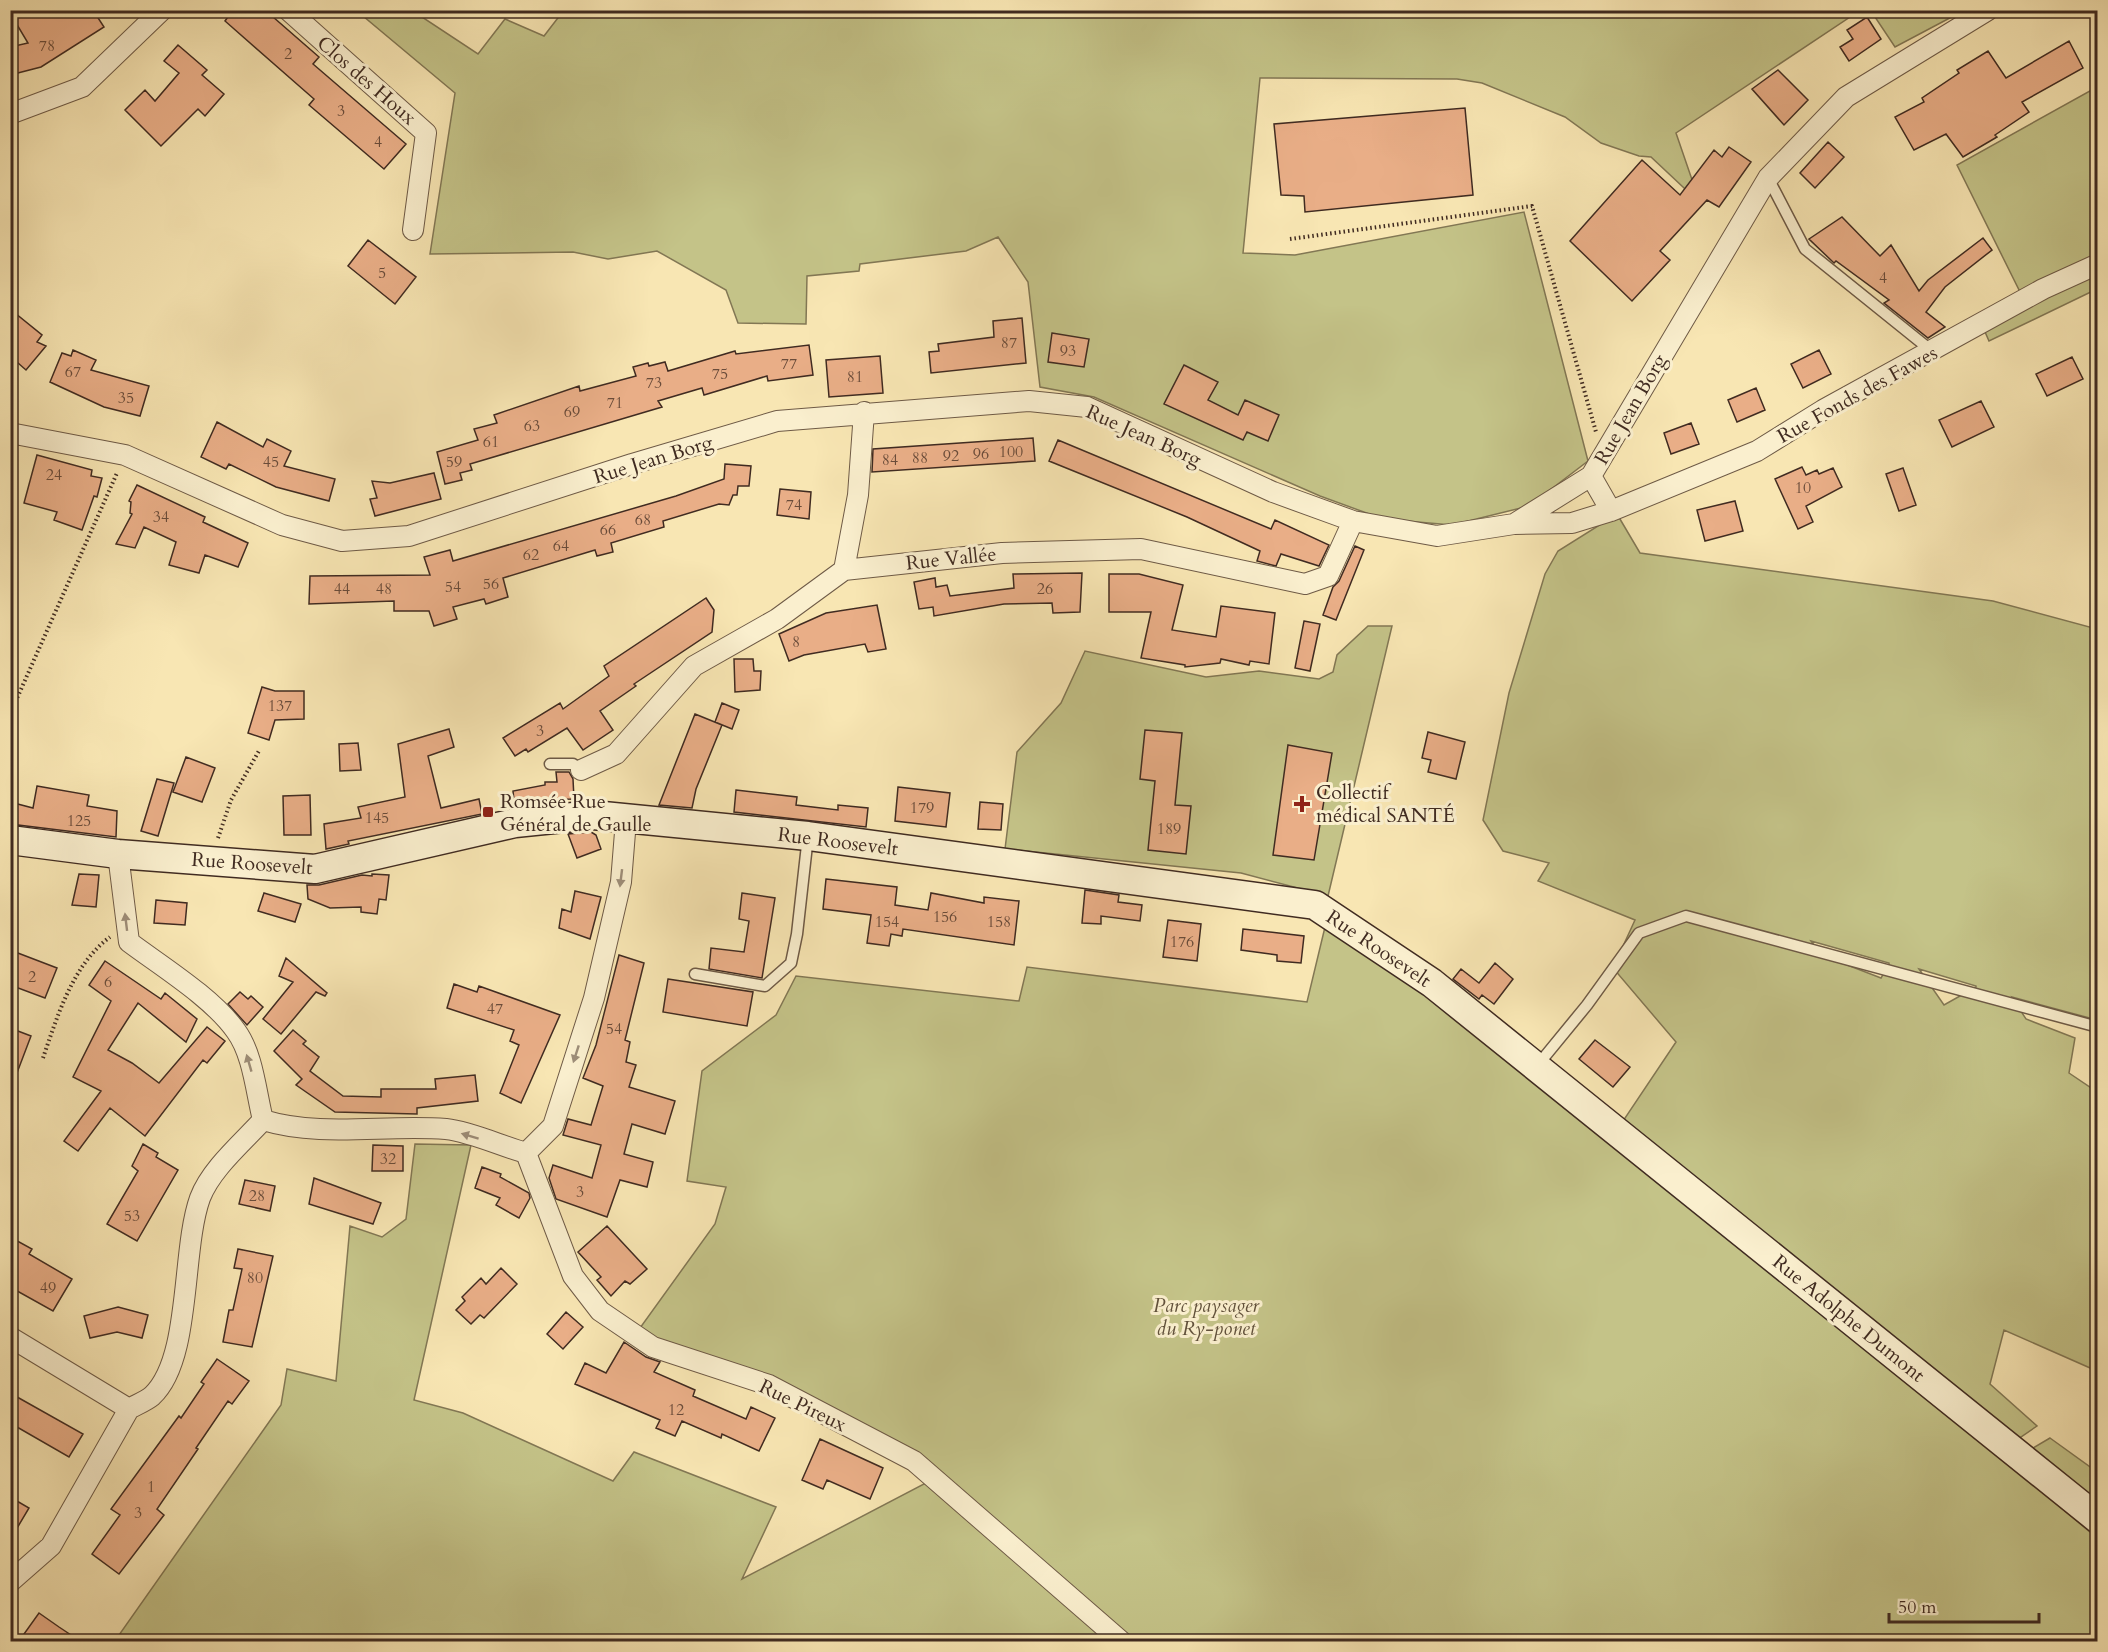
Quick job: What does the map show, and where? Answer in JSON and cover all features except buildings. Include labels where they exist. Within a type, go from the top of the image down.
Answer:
[{"type":"main road","name":"Rue Roosevelt","points":[[10,840],[118,854],[315,869],[515,823],[593,815],[808,836],[1315,905],[1432,983],[1600,1118]]},
{"type":"main road","name":"Rue Adolphe Dumont","points":[[1600,1118],[2097,1519]]},
{"type":"street","points":[[10,114],[82,87],[162,10]]},
{"type":"street","name":"Clos des Houx","points":[[288,10],[426,132],[413,230]]},
{"type":"street","name":"Rue Jean Borg","points":[[10,433],[125,455],[282,525],[342,541],[409,536],[632,464],[777,421],[864,412],[1029,401],[1087,407],[1273,492],[1353,521],[1437,536],[1514,524],[1591,476],[1768,178],[1846,97],[1988,10]]},
{"type":"street","name":"Rue Fonds des Fawes","points":[[1514,524],[1572,523],[1611,511],[1757,451],[1823,410],[1933,352],[2043,289],[2097,264]]},
{"type":"street","points":[[581,770],[616,754],[694,666],[777,619],[844,570],[858,495],[864,412]]},
{"type":"street","points":[[1591,476],[1611,511]]},
{"type":"street","name":"Rue Vallée","points":[[844,570],[1002,553],[1141,549],[1305,584],[1328,576],[1353,521]]},
{"type":"street","points":[[262,1120],[284,1126],[338,1129],[448,1130],[526,1154],[553,1126],[594,998],[621,882],[626,820]]},
{"type":"street","points":[[118,854],[129,942],[218,1010],[237,1032],[249,1060],[262,1120]]},
{"type":"street","points":[[10,1582],[51,1546],[129,1410],[153,1395],[176,1354],[193,1221],[201,1195],[212,1177],[262,1120]]},
{"type":"street","name":"Rue Pireux","points":[[526,1154],[573,1276],[600,1311],[653,1347],[769,1385],[914,1461],[1122,1641]]},
{"type":"street","points":[[10,1337],[129,1410]]},
{"type":"lane","points":[[1768,178],[1804,249],[1933,352]]},
{"type":"lane","points":[[550,764],[573,764],[581,770]]},
{"type":"lane","points":[[695,974],[765,986],[791,963],[797,934],[808,836]]},
{"type":"lane","points":[[1535,1068],[1587,1005],[1639,933],[1686,916],[2097,1027]]},
{"type":"path","points":[[1290,239],[1532,206],[1602,456]]},
{"type":"path","points":[[10,714],[125,455]]},
{"type":"path","points":[[209,861],[231,800],[260,749]]},
{"type":"path","points":[[43,1058],[62,1006],[88,960],[107,939],[127,928]]},
{"type":"green space","points":[[564,10],[1859,11],[1676,133],[1700,203],[1651,157],[1639,156],[1601,143],[1565,117],[1482,83],[1457,79],[1260,78],[1243,253],[1295,255],[1524,212],[1588,461],[1529,506],[1452,525],[1383,519],[1320,496],[1094,397],[1040,387],[1028,282],[998,237],[966,251],[860,264],[859,271],[807,276],[806,324],[738,323],[726,290],[657,251],[608,259],[573,252],[430,254],[455,93],[357,11],[413,11],[478,54],[505,19],[544,36]]},
{"type":"green space","points":[[1871,11],[1963,11],[1895,47]]},
{"type":"green space","points":[[2097,87],[2097,289],[1989,341],[1982,325],[2024,300],[1957,165]]},
{"type":"green space","points":[[1617,514],[1640,553],[1993,601],[2097,629],[2097,1020],[2012,997],[2026,1019],[2075,1038],[2069,1073],[2097,1092],[2097,1371],[2004,1330],[1990,1384],[2037,1426],[2018,1439],[1623,1121],[1676,1042],[1613,968],[1635,920],[1538,881],[1549,863],[1503,851],[1483,820],[1509,693],[1545,574],[1558,551]],"holes":[[[1811,941],[1889,963],[1889,964],[1881,978],[1821,955]],[[1919,969],[1976,986],[1976,987],[1944,1005]]]},
{"type":"green space","points":[[1368,626],[1392,626],[1328,896],[1241,873],[1005,849],[1017,752],[1061,703],[1085,651],[1206,677],[1259,671],[1319,679],[1333,672],[1337,655]]},
{"type":"green space","name":"Parc paysager du Ry-ponet","points":[[1315,905],[1876,1351],[2097,1538],[2097,1642],[130,1642],[119,1635],[281,1405],[287,1369],[336,1381],[350,1226],[382,1237],[406,1219],[415,1144],[471,1145],[414,1400],[463,1413],[613,1481],[634,1452],[776,1507],[742,1579],[926,1483],[914,1461],[769,1385],[653,1347],[640,1328],[715,1224],[726,1187],[687,1181],[702,1071],[776,1015],[796,976],[1019,1001],[1027,967],[1307,1002],[1325,927]]},
{"type":"green space","points":[[2050,1438],[2097,1472],[2097,1506],[2028,1451]]},
{"type":"place","name":"Collectif médical SANTÉ","points":[[1302,804]]},
{"type":"place","name":"Romsée Rue Général de Gaulle","points":[[488,812]]}]
